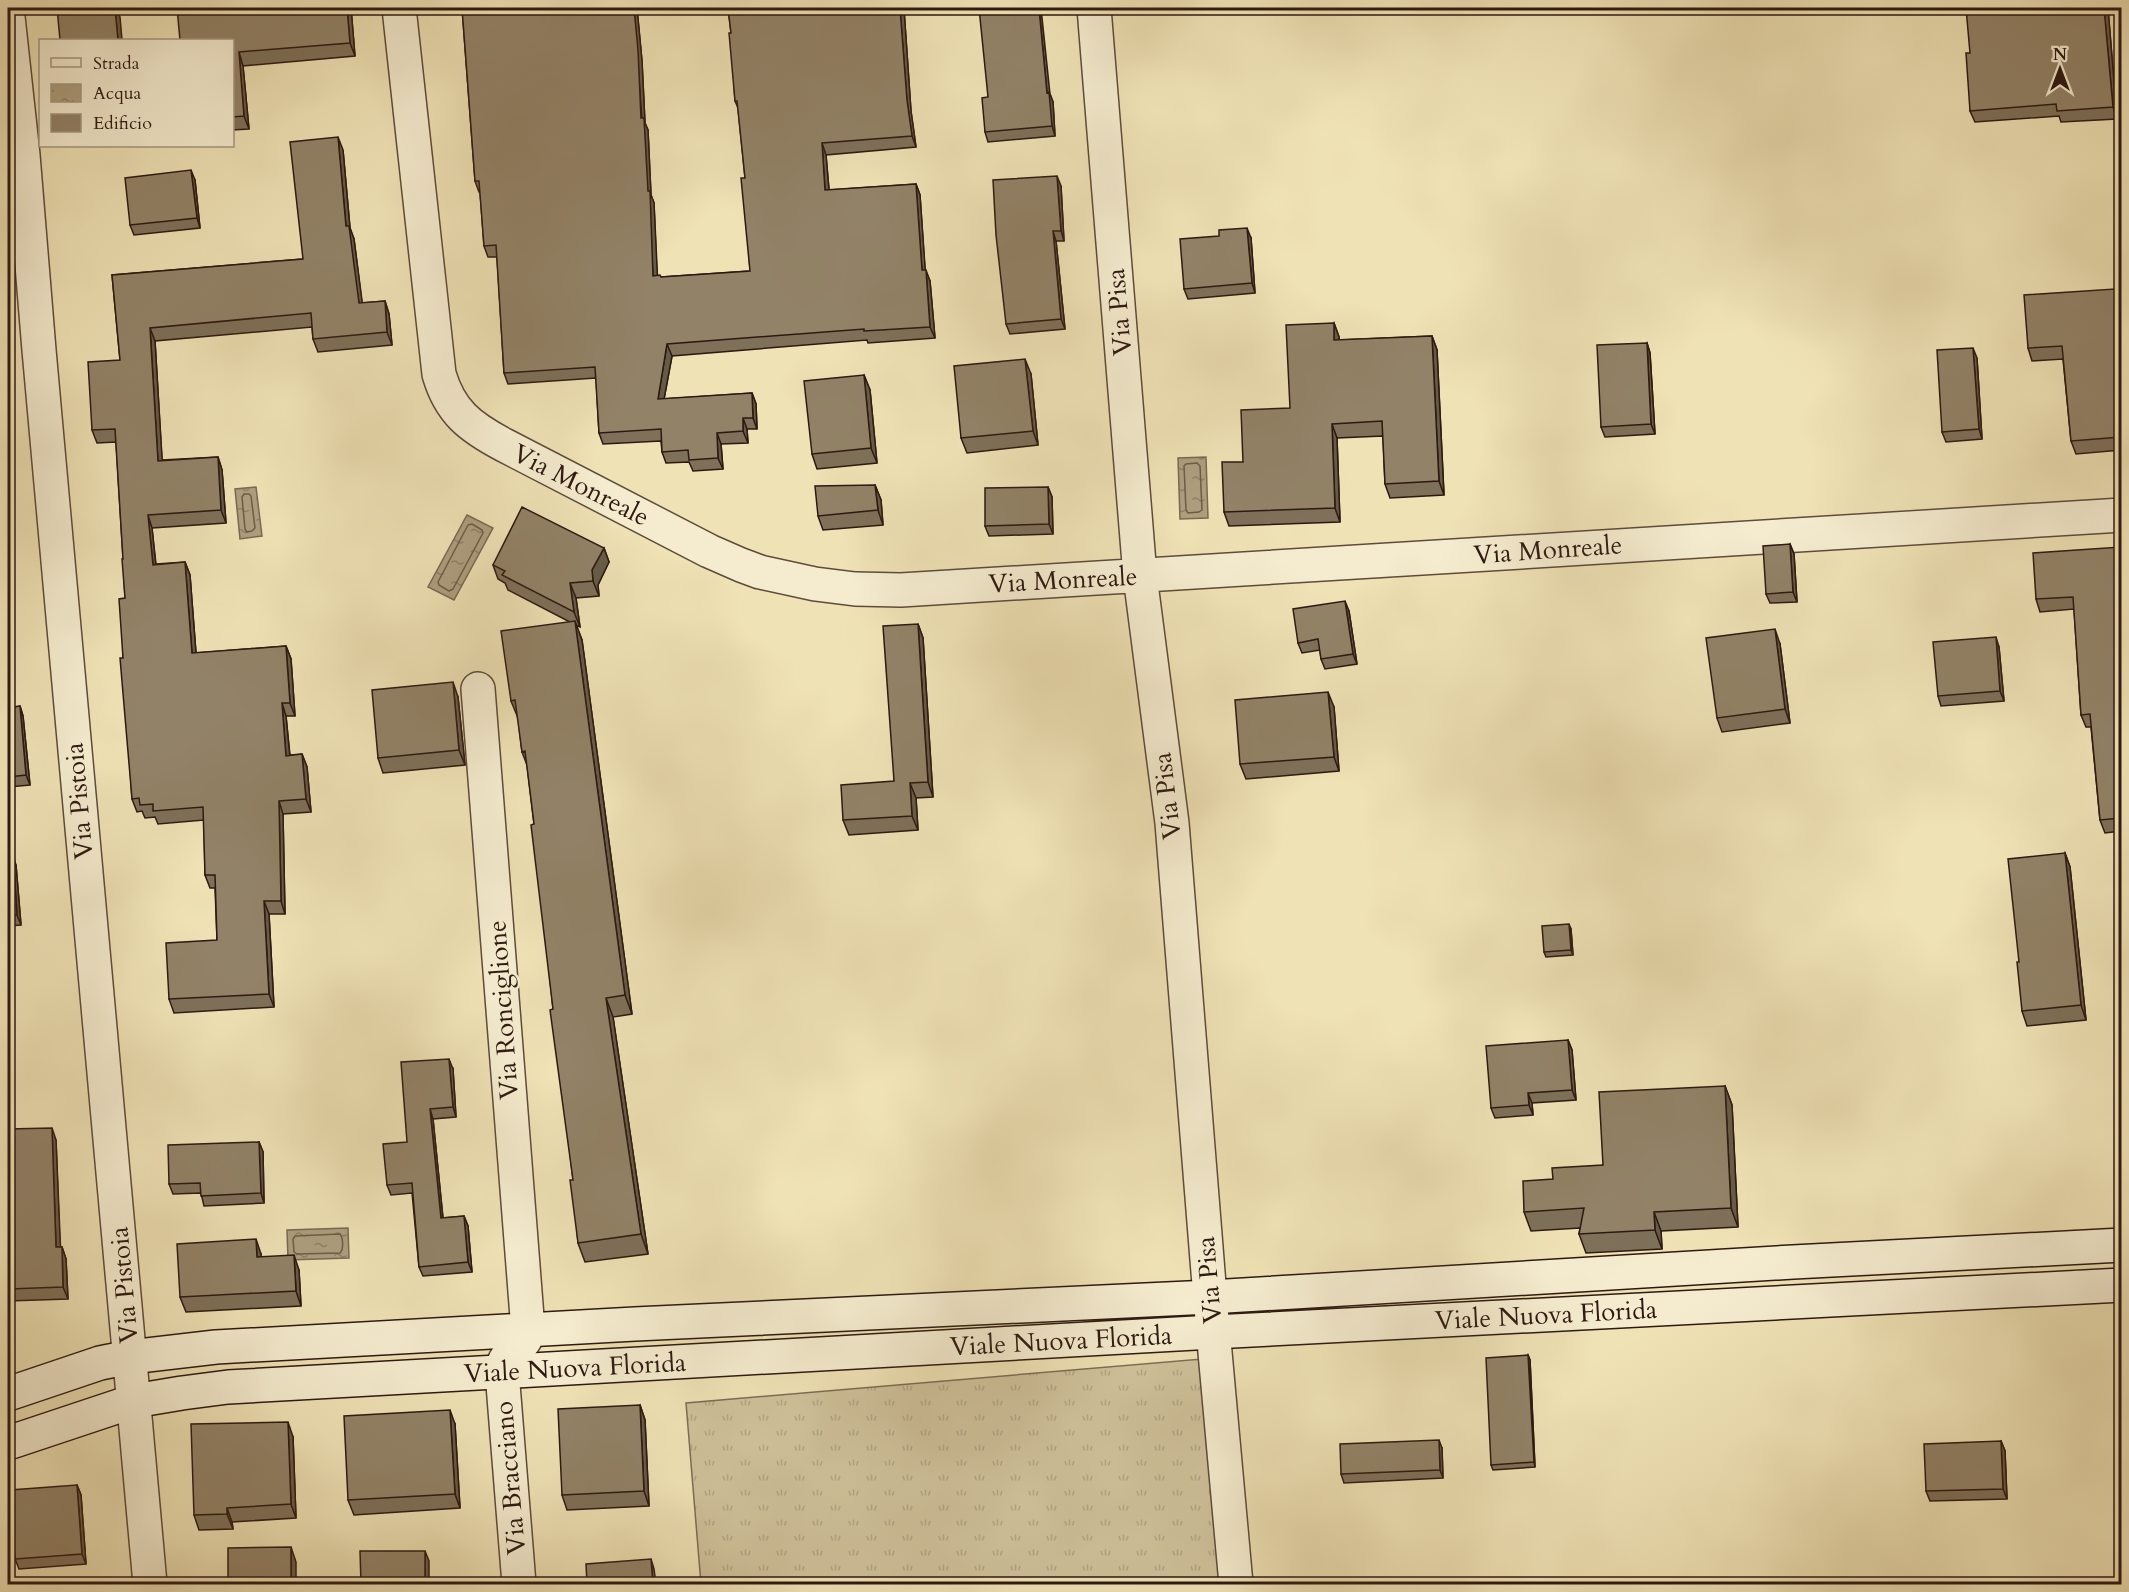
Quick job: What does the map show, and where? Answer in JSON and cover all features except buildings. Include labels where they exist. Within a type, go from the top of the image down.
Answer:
[{"type":"street","name":"Via Monreale","points":[[399,8],[438,374],[447,397],[464,420],[504,445],[709,551],[760,572],[855,589],[901,590],[2121,515]]},
{"type":"street","name":"Via Pisa","points":[[1094,8],[1140,576],[1172,823],[1210,1297],[1236,1584]]},
{"type":"street","name":"Via Pistoia","points":[[8,17],[23,155],[150,1584]]},
{"type":"street","name":"Via Ronciglione","points":[[478,689],[528,1330]]},
{"type":"street","name":"Viale Nuova Florida","points":[[8,1394],[90,1366],[130,1357],[216,1347],[1210,1297],[1769,1263],[2121,1245]]},
{"type":"street","name":"Viale Nuova Florida","points":[[8,1443],[134,1401],[228,1387],[1213,1332],[2121,1285]]},
{"type":"street","points":[[767,1318],[771,1357]]},
{"type":"street","points":[[502,1372],[506,1357],[525,1342],[528,1330]]},
{"type":"street","name":"Via Bracciano","points":[[502,1372],[519,1584]]},
{"type":"green space","points":[[1202,1359],[1222,1584],[701,1584],[686,1403]]},
{"type":"water","points":[[1206,457],[1208,518],[1180,519],[1178,458]]},
{"type":"water","points":[[256,487],[262,536],[240,539],[235,489]]},
{"type":"water","points":[[467,515],[493,528],[454,600],[428,587]]},
{"type":"water","points":[[348,1228],[349,1258],[288,1260],[287,1230]]}]
